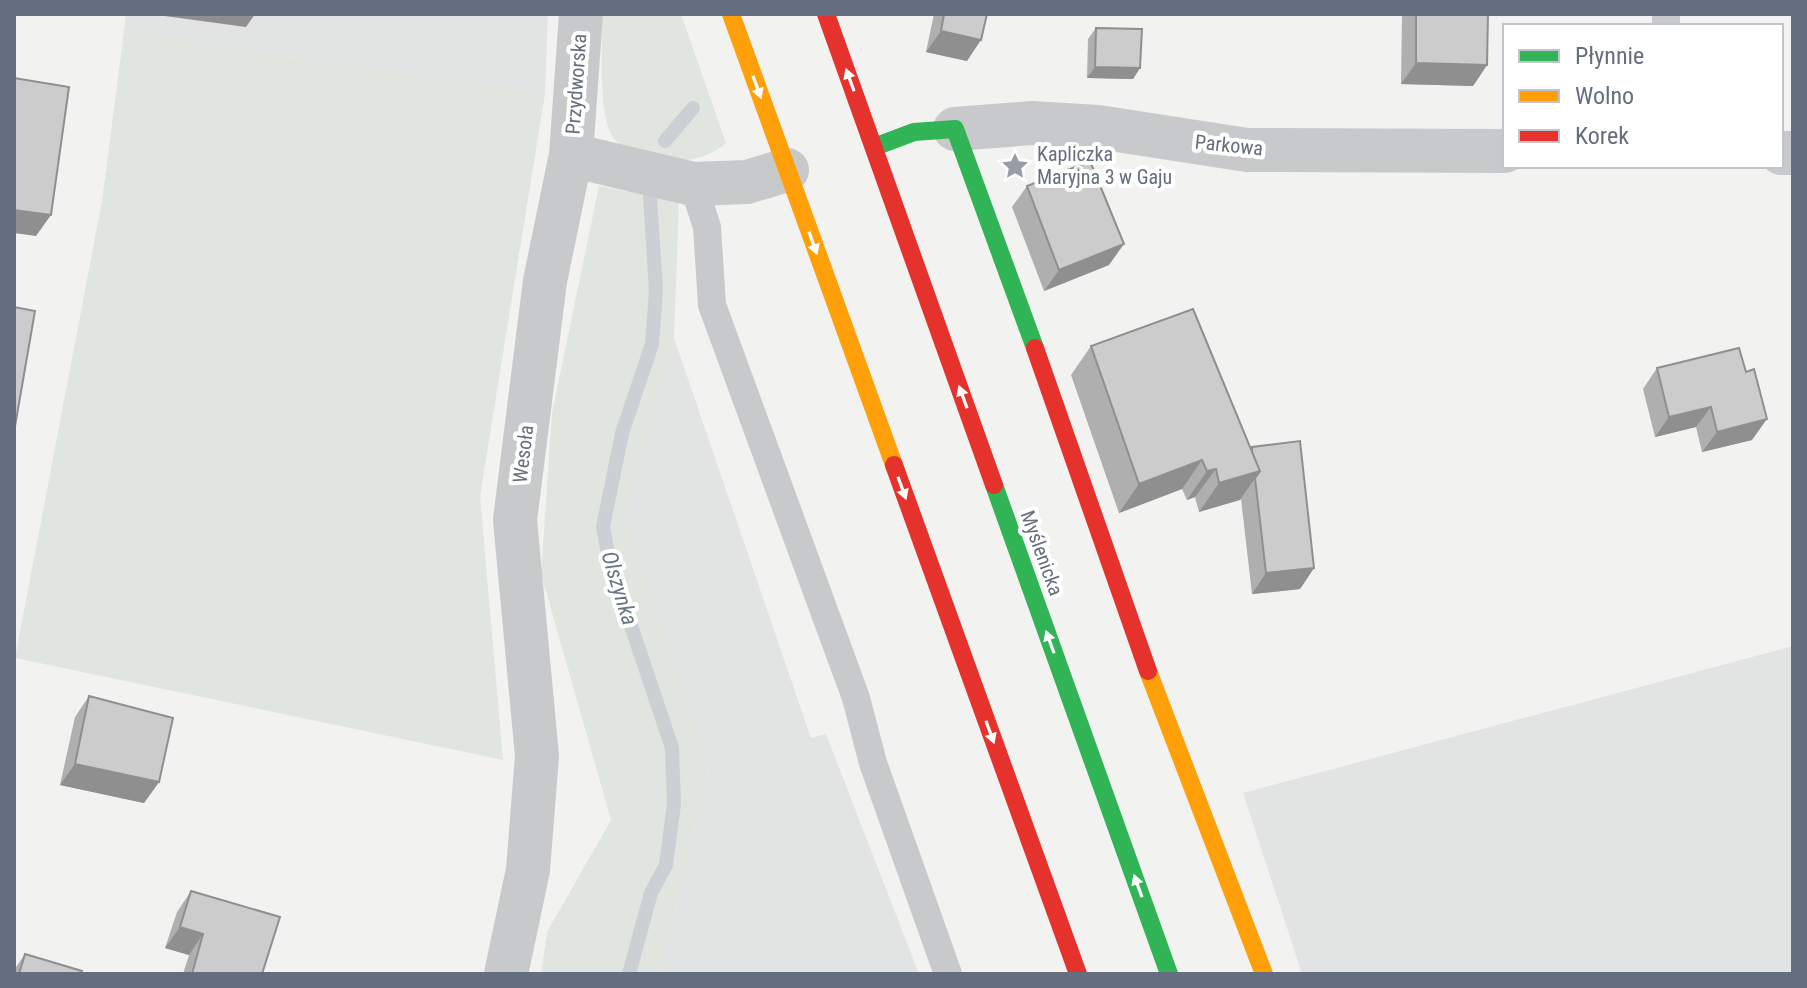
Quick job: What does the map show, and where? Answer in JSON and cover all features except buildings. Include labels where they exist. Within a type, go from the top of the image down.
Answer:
[{"type":"main road","points":[[731,14],[1078,974]]},
{"type":"main road","name":"Myślenicka","points":[[826,14],[1169,974]]},
{"type":"main road","points":[[874,147],[914,132],[955,129],[998,240],[1143,659],[1264,974]]},
{"type":"street","name":"Przydworska","points":[[571,155],[581,14]]},
{"type":"street","name":"Parkowa","points":[[955,129],[1032,123],[1098,127],[1247,150],[1503,151]]},
{"type":"street","points":[[571,155],[693,184],[747,182],[787,170]]},
{"type":"street","name":"Wesoła","points":[[506,974],[528,870],[537,756],[515,520],[545,281],[571,155]]},
{"type":"lane","points":[[693,184],[707,227],[712,305],[856,698],[873,763],[948,974]]},
{"type":"shaded area","points":[[126,14],[548,14],[545,94],[124,32]]},
{"type":"shaded area","points":[[602,14],[681,14],[726,143],[705,156],[679,161],[638,153],[617,142],[610,132],[603,101]]},
{"type":"shaded area","points":[[124,32],[545,94],[480,496],[503,760],[15,658],[102,201]]},
{"type":"shaded area","points":[[599,186],[679,201],[674,338],[625,520],[708,771],[661,974],[541,974],[547,932],[611,820],[541,574],[552,413]]},
{"type":"shaded area","points":[[674,338],[811,738],[826,734],[919,974],[661,974],[708,771],[625,520]]},
{"type":"shaded area","points":[[1793,646],[1793,974],[1302,974],[1243,793]]},
{"type":"waterway","name":"Olszynka","points":[[665,141],[693,108]]},
{"type":"waterway","name":"Olszynka","points":[[629,974],[651,893],[666,865],[674,804],[672,748],[609,560],[603,527],[622,433],[652,344],[656,290],[650,197]]},
{"type":"traffic: fast","points":[[874,147],[914,132],[955,129],[1035,348]]},
{"type":"traffic: fast","points":[[994,485],[1169,974]]},
{"type":"traffic: slow","points":[[731,14],[894,465]]},
{"type":"traffic: slow","points":[[1148,671],[1264,974]]},
{"type":"traffic: jam","points":[[826,14],[994,485]]},
{"type":"traffic: jam","points":[[1035,348],[1148,671]]},
{"type":"traffic: jam","points":[[894,465],[1078,974]]},
{"type":"place","name":"Kapliczka Maryjna 3 w Gaju","points":[[1015,166]]}]
